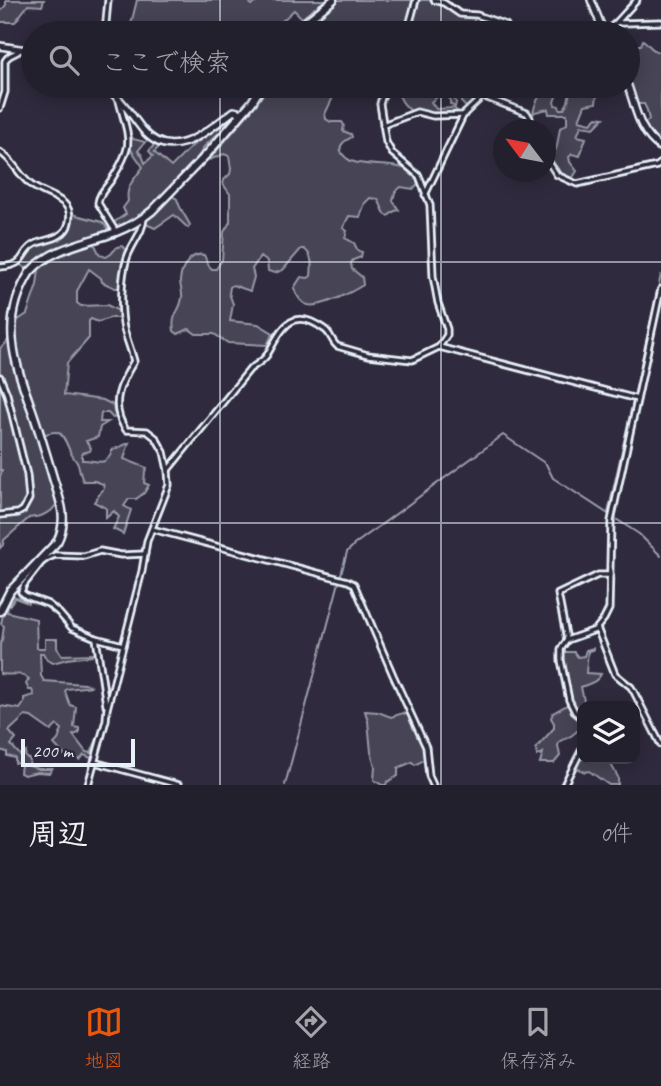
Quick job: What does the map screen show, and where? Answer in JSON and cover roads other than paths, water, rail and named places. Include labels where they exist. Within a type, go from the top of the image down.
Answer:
[{"type":"main road","points":[[307,21],[333,0]]},
{"type":"main road","points":[[0,611],[10,591],[53,548],[62,528],[63,511],[39,431],[9,352],[6,334],[8,316],[19,288],[40,263],[62,250],[116,232],[144,218],[197,166],[253,98]]},
{"type":"street","points":[[106,21],[108,0]]},
{"type":"street","points":[[410,21],[416,0]]},
{"type":"street","points":[[434,0],[460,14],[477,15],[494,21]]},
{"type":"street","points":[[591,0],[599,21]]},
{"type":"street","points":[[618,21],[637,0]]},
{"type":"street","points":[[640,23],[661,22]]},
{"type":"street","points":[[0,46],[21,49]]},
{"type":"street","points":[[0,108],[5,92],[5,61],[9,55],[21,50]]},
{"type":"street","points":[[116,232],[98,203],[99,195],[112,179],[128,148],[129,141],[118,98]]},
{"type":"street","points":[[119,98],[147,134],[170,145],[197,138],[234,111],[242,113]]},
{"type":"street","points":[[168,470],[250,369],[266,355],[283,328],[295,320],[307,320],[326,330],[334,344],[368,355],[412,360],[439,347],[446,337],[447,330],[433,276],[431,208],[419,176],[389,150],[383,125],[382,98]]},
{"type":"street","points":[[425,195],[464,115],[480,98]]},
{"type":"street","points":[[487,98],[527,113],[530,119]]},
{"type":"street","points":[[632,98],[642,128],[661,148]]},
{"type":"street","points":[[383,125],[417,112],[432,116],[464,115]]},
{"type":"street","points":[[0,152],[28,183],[64,203],[70,216],[67,229],[62,235],[32,246],[17,264],[0,267]]},
{"type":"street","points":[[556,174],[577,184],[661,163]]},
{"type":"street","points":[[88,785],[106,720],[147,541],[169,485],[164,452],[156,438],[147,431],[127,430],[116,406],[134,361],[122,318],[124,268],[130,249],[141,232],[144,218]]},
{"type":"street","points":[[577,714],[571,705],[561,649],[567,640],[597,628],[609,609],[611,521],[635,398],[661,289]]},
{"type":"street","points":[[439,347],[635,398]]},
{"type":"street","points":[[0,377],[7,394],[27,475],[29,499],[18,513],[0,515]]},
{"type":"street","points":[[152,529],[351,582],[358,590],[426,747],[429,776],[433,785]]},
{"type":"street","points":[[123,645],[72,628],[48,604],[21,592],[41,561],[55,555],[84,556],[100,551],[121,555],[145,554]]},
{"type":"street","points":[[567,640],[558,594],[598,575],[610,575]]},
{"type":"street","points":[[597,628],[615,674],[631,687],[661,745]]},
{"type":"street","points":[[96,638],[107,709]]},
{"type":"street","points":[[564,785],[577,759]]},
{"type":"street","points":[[94,762],[179,785]]},
{"type":"waterway","points":[[608,513],[661,275]]},
{"type":"waterway","points":[[285,785],[347,552],[503,435],[546,464],[553,478],[639,534],[661,556]]}]
